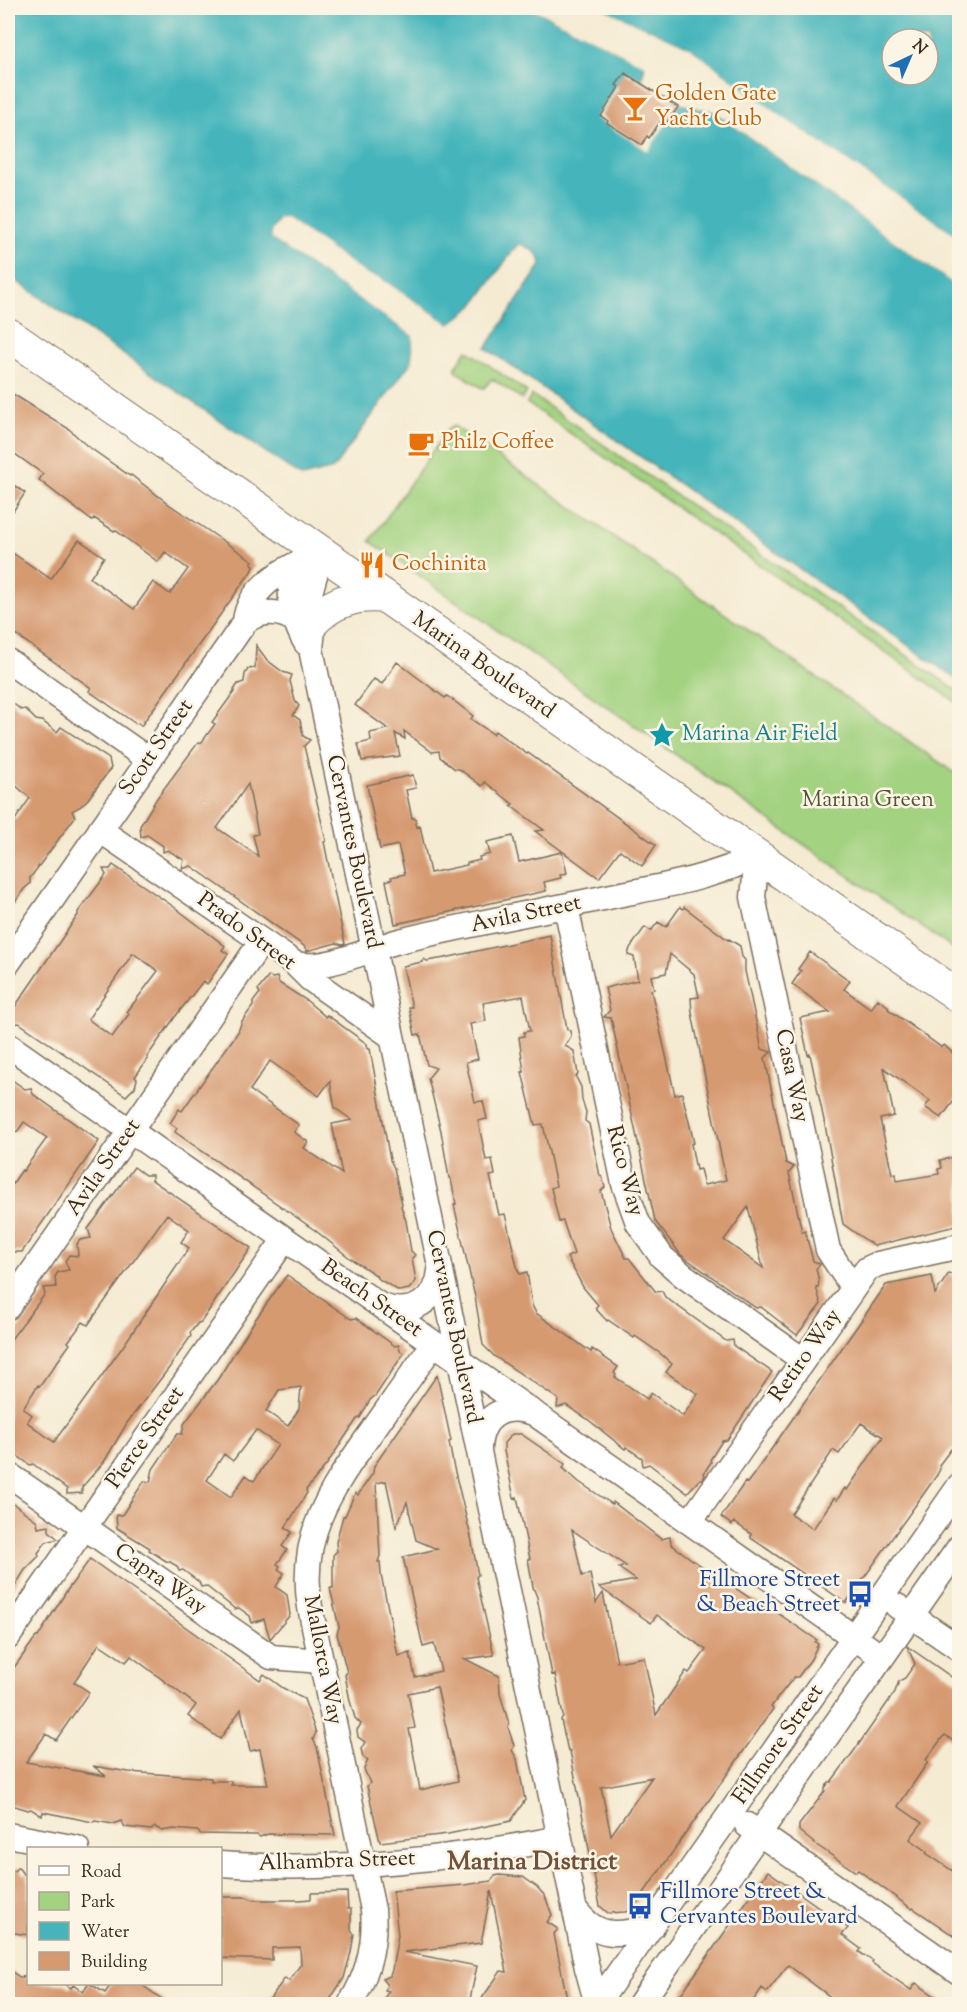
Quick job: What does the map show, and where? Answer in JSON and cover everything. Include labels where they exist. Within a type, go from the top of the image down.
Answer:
[{"type":"main road","name":"Marina Boulevard","points":[[8,334],[960,998]]},
{"type":"main road","points":[[306,631],[325,610],[340,601],[361,596],[385,597]]},
{"type":"street","name":"Scott Street","points":[[8,963],[245,622],[249,606],[272,579],[296,564],[321,553]]},
{"type":"street","name":"Cervantes Boulevard","points":[[321,553],[295,576],[291,593],[306,631],[575,1909],[597,2004]]},
{"type":"street","points":[[245,622],[251,617],[264,613],[279,614],[306,631]]},
{"type":"street","points":[[8,661],[149,760]]},
{"type":"street","name":"Prado Street","points":[[100,830],[294,963],[310,979],[392,1036]]},
{"type":"street","name":"Avila Street","points":[[294,963],[311,965],[354,956],[401,941],[702,877],[757,856]]},
{"type":"street","name":"Casa Way","points":[[757,856],[753,897],[828,1250],[853,1288]]},
{"type":"street","name":"Rico Way","points":[[566,906],[624,1184],[638,1223],[652,1247],[672,1267],[803,1360]]},
{"type":"street","name":"Avila Street","points":[[8,1307],[262,941]]},
{"type":"street","name":"Beach Street","points":[[8,1045],[882,1656]]},
{"type":"street","name":"Pierce Street","points":[[8,1637],[285,1239]]},
{"type":"street","name":"Retiro Way","points":[[690,1522],[853,1288],[871,1266],[960,1246]]},
{"type":"street","points":[[381,1306],[403,1311],[421,1304],[430,1298],[436,1289],[441,1268]]},
{"type":"street","name":"Mallorca Way","points":[[350,2004],[366,1973],[373,1943],[373,1910],[309,1600],[307,1577],[310,1548],[318,1517],[342,1474],[434,1343]]},
{"type":"street","points":[[479,1450],[479,1439],[483,1429],[496,1414],[514,1408],[534,1413]]},
{"type":"street","name":"Capra Way","points":[[8,1474],[271,1657],[321,1661]]},
{"type":"street","name":"Fillmore Street","points":[[597,2004],[960,1485]]},
{"type":"street","name":"Fillmore Street","points":[[640,2004],[960,1546]]},
{"type":"street","points":[[882,1596],[960,1649]]},
{"type":"street","points":[[731,1814],[960,1973]]},
{"type":"street","points":[[8,1835],[72,1847]]},
{"type":"street","name":"Alhambra Street","points":[[222,1864],[306,1866],[364,1864],[455,1856],[560,1838]]},
{"type":"street","points":[[575,1909],[590,1926],[608,1933],[626,1933],[652,1927]]},
{"type":"green space","points":[[467,350],[527,392],[522,399],[492,379],[482,388],[456,371],[456,367]]},
{"type":"green space","points":[[532,395],[959,692],[959,704],[527,403]]},
{"type":"green space","name":"Marina Green","points":[[454,426],[959,776],[959,953],[370,541],[448,429]]},
{"type":"water","points":[[8,8],[532,8],[645,65],[641,81],[680,104],[716,113],[959,288],[959,681],[486,348],[541,265],[537,254],[521,244],[517,245],[473,306],[449,324],[380,278],[366,274],[287,218],[278,219],[271,232],[272,239],[413,336],[411,362],[333,469],[302,477],[8,275]]},
{"type":"water","points":[[602,8],[959,8],[959,237],[784,118],[690,48]]},
{"type":"pier","points":[[532,8],[539,8],[647,62],[648,67]]},
{"type":"pier","points":[[599,8],[690,48],[784,118],[959,237],[960,240],[783,121],[688,50]]},
{"type":"pier","points":[[626,71],[679,104],[648,151],[596,118]]},
{"type":"pier","points":[[709,108],[718,111],[960,284],[959,288]]},
{"type":"pier","points":[[287,218],[366,274],[380,278],[449,324],[448,327],[379,281],[365,277],[286,221],[280,222],[274,232],[275,237],[415,334],[416,345],[413,345],[413,336],[272,239],[271,232],[279,219]]},
{"type":"building","points":[[625,73],[678,107],[668,122],[662,119],[642,145],[607,123],[608,121],[601,116],[619,87],[616,85]]},
{"type":"building","points":[[8,391],[69,429],[86,445],[253,561],[251,563],[255,566],[141,726],[89,691],[91,688],[8,629],[8,550],[51,579],[79,540],[104,557],[90,578],[134,609],[153,582],[170,594],[188,569],[165,552],[158,562],[115,530],[94,518],[92,521],[39,480],[43,474],[8,449]]},
{"type":"building","points":[[8,481],[25,493],[8,519]]},
{"type":"building","points":[[256,645],[267,660],[283,672],[292,675],[290,681],[295,701],[299,706],[293,715],[300,720],[303,736],[310,740],[304,746],[326,841],[324,842],[345,944],[342,945],[336,943],[307,951],[304,946],[191,866],[182,869],[184,860],[168,850],[163,852],[163,846],[147,835],[141,837],[140,826],[157,798],[197,744],[202,742],[215,724],[212,722],[238,684],[244,682],[248,669],[255,668]],"holes":[[[248,784],[258,834],[253,835],[258,856],[217,828]]]},
{"type":"building","points":[[397,662],[445,698],[447,696],[458,704],[473,716],[471,719],[493,734],[495,731],[528,753],[656,845],[642,866],[620,850],[599,878],[535,831],[544,830],[511,806],[513,804],[485,782],[482,786],[459,769],[455,769],[440,757],[439,751],[432,752],[404,731],[405,739],[395,733],[400,756],[362,761],[358,744],[371,741],[370,733],[388,729],[355,705],[374,679],[382,684]]},
{"type":"building","points":[[8,699],[21,710],[25,709],[36,720],[42,721],[57,732],[61,727],[109,759],[111,768],[88,799],[72,811],[75,817],[30,878],[30,884],[8,912],[8,815],[15,820],[30,798],[8,779]]},
{"type":"building","points":[[413,775],[416,788],[406,790],[412,818],[415,818],[417,827],[420,826],[430,873],[480,860],[479,857],[490,854],[487,842],[513,836],[519,862],[562,852],[567,873],[560,875],[561,878],[544,882],[546,891],[395,924],[386,881],[392,879],[391,877],[405,874],[398,845],[380,849],[367,785]]},
{"type":"building","points":[[113,865],[177,909],[225,946],[222,950],[228,954],[207,984],[203,981],[175,1017],[135,1077],[137,1079],[135,1087],[126,1096],[19,1023],[12,1024],[12,1018],[8,1015],[8,1010],[14,1008],[78,912],[106,875],[103,869],[110,869]],"holes":[[[133,953],[158,971],[127,1012],[129,1014],[112,1037],[88,1019]]]},
{"type":"building","points":[[680,907],[683,909],[684,907],[728,940],[740,946],[742,957],[745,960],[745,971],[762,1049],[771,1052],[765,1058],[786,1163],[794,1167],[789,1173],[802,1232],[805,1231],[813,1261],[820,1264],[816,1269],[819,1281],[816,1287],[821,1304],[797,1335],[761,1307],[756,1308],[681,1255],[655,1221],[611,1018],[604,1017],[610,1010],[605,988],[638,980],[634,957],[628,955],[630,948],[645,927],[651,931],[658,922],[666,927]],"holes":[[[670,954],[694,974],[699,997],[691,998],[692,1013],[726,1180],[704,1185],[700,1169],[696,1170],[691,1144],[694,1143],[682,1093],[675,1095],[651,990],[654,989],[651,976],[666,973]],[[748,1207],[763,1268],[724,1240]]]},
{"type":"building","points":[[550,935],[567,1029],[571,1036],[565,1046],[574,1051],[578,1074],[576,1077],[581,1087],[586,1112],[585,1121],[589,1124],[600,1176],[605,1187],[601,1191],[611,1228],[626,1258],[629,1258],[656,1292],[662,1291],[665,1297],[726,1341],[733,1340],[734,1346],[772,1372],[727,1440],[722,1441],[710,1460],[703,1479],[700,1479],[687,1493],[649,1464],[643,1466],[642,1458],[626,1447],[625,1449],[586,1418],[566,1405],[557,1408],[558,1399],[494,1356],[483,1345],[475,1297],[454,1205],[456,1204],[451,1179],[428,1078],[436,1068],[427,1065],[420,1034],[415,1035],[409,1007],[412,1007],[403,966],[422,962],[424,959],[427,961]],"holes":[[[523,996],[530,1031],[524,1032],[524,1036],[519,1037],[524,1072],[522,1072],[535,1125],[543,1124],[556,1186],[551,1188],[559,1222],[563,1221],[574,1254],[567,1257],[583,1287],[598,1305],[595,1308],[607,1321],[634,1338],[635,1336],[661,1354],[672,1364],[666,1372],[698,1394],[683,1416],[651,1393],[647,1399],[615,1377],[614,1373],[618,1367],[592,1349],[591,1352],[536,1313],[532,1305],[527,1272],[520,1274],[518,1271],[505,1214],[499,1215],[490,1176],[495,1175],[492,1159],[486,1160],[478,1121],[487,1119],[483,1101],[475,1102],[466,1062],[478,1059],[470,1024],[486,1021],[483,1003]]]},
{"type":"building","points":[[810,952],[850,981],[844,989],[871,1009],[878,999],[889,1007],[888,1009],[941,1047],[944,1045],[960,1060],[960,1093],[941,1118],[925,1107],[930,1101],[884,1068],[894,1116],[880,1119],[892,1174],[896,1174],[897,1181],[939,1174],[938,1169],[942,1168],[940,1160],[960,1156],[960,1225],[874,1246],[843,1224],[826,1130],[800,1018],[830,1012],[792,984],[801,971],[798,969]]},
{"type":"building","points":[[269,976],[277,977],[279,983],[367,1044],[370,1049],[390,1160],[394,1168],[411,1251],[415,1255],[412,1258],[416,1281],[409,1289],[399,1291],[377,1278],[316,1231],[175,1132],[177,1128],[170,1123],[179,1109],[182,1111],[238,1032],[242,1021],[260,993],[258,990]],"holes":[[[270,1061],[319,1096],[330,1081],[335,1108],[352,1120],[332,1124],[342,1174],[304,1148],[308,1142],[294,1132],[299,1125],[250,1090]]]},
{"type":"building","points":[[8,1077],[25,1089],[31,1088],[33,1094],[99,1141],[22,1252],[8,1252],[8,1190],[47,1138],[24,1122],[17,1132],[8,1125]]},
{"type":"building","points":[[134,1167],[145,1175],[152,1175],[152,1180],[251,1248],[201,1322],[190,1333],[191,1336],[169,1368],[127,1423],[104,1462],[82,1487],[82,1493],[67,1494],[67,1489],[8,1449],[8,1349],[11,1339],[45,1294],[43,1288],[56,1287],[55,1277],[58,1272],[69,1270],[65,1261],[69,1255],[78,1256],[77,1244],[80,1240],[91,1238],[88,1229]],"holes":[[[167,1214],[189,1230],[181,1242],[189,1248],[124,1345],[54,1442],[27,1422],[32,1415],[23,1408],[70,1344],[68,1342],[83,1322],[88,1325]]]},
{"type":"building","points":[[949,1273],[960,1281],[960,1441],[939,1465],[937,1475],[846,1603],[751,1538],[751,1534],[734,1522],[732,1525],[721,1517],[745,1482],[747,1483],[754,1474],[886,1285],[932,1276],[935,1294]],"holes":[[[861,1423],[883,1437],[847,1490],[845,1488],[837,1500],[834,1498],[813,1529],[791,1514],[833,1450],[839,1454]]]},
{"type":"building","points":[[287,1275],[351,1319],[356,1318],[395,1346],[399,1345],[400,1351],[404,1353],[376,1395],[370,1400],[360,1418],[357,1419],[327,1464],[306,1490],[307,1493],[285,1528],[292,1532],[282,1546],[287,1550],[277,1564],[280,1566],[278,1569],[284,1573],[276,1587],[287,1595],[290,1615],[270,1639],[264,1619],[252,1623],[250,1616],[239,1608],[235,1609],[206,1586],[201,1587],[199,1582],[183,1570],[179,1571],[177,1566],[117,1528],[116,1515],[122,1515],[144,1481],[150,1482],[153,1469],[177,1434],[182,1434],[184,1424],[218,1379]],"holes":[[[301,1387],[299,1409],[288,1426],[266,1411],[279,1390]],[[256,1430],[278,1445],[254,1481],[246,1475],[231,1497],[207,1480],[224,1454],[233,1461]]]},
{"type":"building","points":[[437,1375],[451,1441],[449,1442],[453,1464],[471,1537],[478,1575],[476,1577],[494,1655],[465,1659],[499,1676],[500,1694],[509,1724],[514,1746],[512,1750],[517,1759],[525,1800],[511,1821],[448,1834],[380,1842],[367,1786],[370,1783],[364,1769],[368,1760],[363,1757],[361,1749],[365,1742],[358,1737],[357,1730],[361,1724],[355,1718],[350,1701],[345,1675],[347,1672],[337,1634],[339,1627],[330,1588],[333,1588],[333,1555],[337,1551],[336,1542],[343,1516],[355,1493],[358,1495],[373,1473],[374,1466]],"holes":[[[386,1481],[396,1527],[407,1502],[416,1540],[437,1549],[403,1557],[423,1647],[434,1644],[441,1671],[415,1677],[410,1653],[398,1656],[380,1562],[378,1562],[380,1556],[376,1483]],[[437,1687],[458,1781],[420,1790],[409,1729],[415,1728],[408,1693]]]},
{"type":"building","points":[[512,1434],[521,1434],[565,1464],[563,1468],[579,1482],[612,1504],[613,1502],[661,1539],[670,1537],[671,1544],[694,1561],[817,1640],[815,1642],[818,1644],[811,1659],[771,1707],[773,1709],[632,1910],[625,1912],[608,1913],[600,1906],[570,1751],[568,1751],[561,1720],[563,1716],[555,1674],[552,1675],[533,1587],[528,1559],[530,1559],[517,1497],[514,1498],[504,1443]],"holes":[[[572,1530],[626,1566],[619,1568],[636,1580],[599,1587],[651,1623],[657,1615],[706,1650],[689,1673],[686,1671],[656,1715],[644,1657],[617,1662],[603,1593],[596,1603],[590,1574],[582,1576]],[[652,1777],[611,1835],[601,1787]]]},
{"type":"building","points":[[8,1500],[37,1521],[38,1528],[49,1526],[49,1531],[58,1539],[46,1542],[38,1553],[39,1556],[25,1570],[8,1597]]},
{"type":"building","points":[[90,1559],[260,1680],[264,1674],[283,1688],[304,1699],[316,1733],[313,1739],[317,1747],[335,1835],[268,1834],[260,1837],[257,1835],[201,1834],[197,1831],[173,1829],[162,1831],[155,1827],[151,1830],[125,1827],[121,1821],[113,1824],[93,1822],[43,1812],[42,1816],[31,1809],[8,1804],[8,1676],[38,1637]],"holes":[[[99,1644],[126,1662],[131,1656],[196,1705],[188,1716],[220,1739],[241,1709],[250,1751],[260,1749],[268,1785],[231,1785],[231,1781],[211,1781],[211,1778],[129,1772],[93,1766],[106,1776],[26,1762],[46,1734],[56,1740],[89,1692],[74,1682]]]},
{"type":"building","points":[[907,1646],[960,1683],[960,1746],[945,1735],[926,1760],[928,1762],[898,1806],[922,1823],[910,1839],[960,1876],[960,1940],[858,1870],[856,1872],[799,1831],[799,1825],[895,1692],[899,1681],[905,1678],[915,1664]]},
{"type":"building","points":[[18,1867],[23,1874],[27,1874],[27,1935],[8,1932],[8,1869],[14,1871]]},
{"type":"building","points":[[768,1871],[848,1928],[842,1935],[861,1949],[859,1952],[873,1961],[872,1963],[911,1990],[916,1983],[946,2004],[829,2004],[833,1999],[788,1965],[767,1992],[762,1988],[751,2004],[674,2004]]},
{"type":"building","points":[[499,1875],[523,1877],[545,1896],[552,1915],[547,1922],[558,1929],[554,1934],[568,2004],[478,2004],[501,1971],[507,1972],[491,1891],[481,1943],[404,1952],[477,1966],[469,2004],[380,2004],[389,1991],[385,1990],[387,1985],[382,1979],[390,1976],[398,1935],[393,1891],[465,1885],[491,1881]]},
{"type":"building","points":[[347,1892],[348,1909],[351,1909],[351,1930],[354,1934],[344,1978],[327,2004],[266,2004],[285,1978],[289,1981],[301,1964],[300,1947],[272,1948],[272,1960],[222,1958],[222,1897],[299,1900],[311,1899],[311,1893]]},
{"type":"building","points":[[8,1969],[21,1978],[23,1976],[27,1978],[27,1985],[66,1985],[71,1988],[73,1985],[83,1992],[88,1985],[92,1985],[105,1993],[111,1985],[142,1985],[169,2004],[8,2004]]},
{"type":"place","name":"Golden Gate Yacht Club","points":[[635,108]]},
{"type":"place","name":"Philz Coffee","points":[[421,443]]},
{"type":"place","name":"Cochinita","points":[[372,565]]},
{"type":"place","name":"Marina Air Field","points":[[662,735]]},
{"type":"place","name":"Fillmore Street & Beach Street","points":[[860,1594]]},
{"type":"place","name":"Fillmore Street & Cervantes Boulevard","points":[[640,1906]]},
{"type":"district","name":"Marina District","points":[[532,1862]]}]
